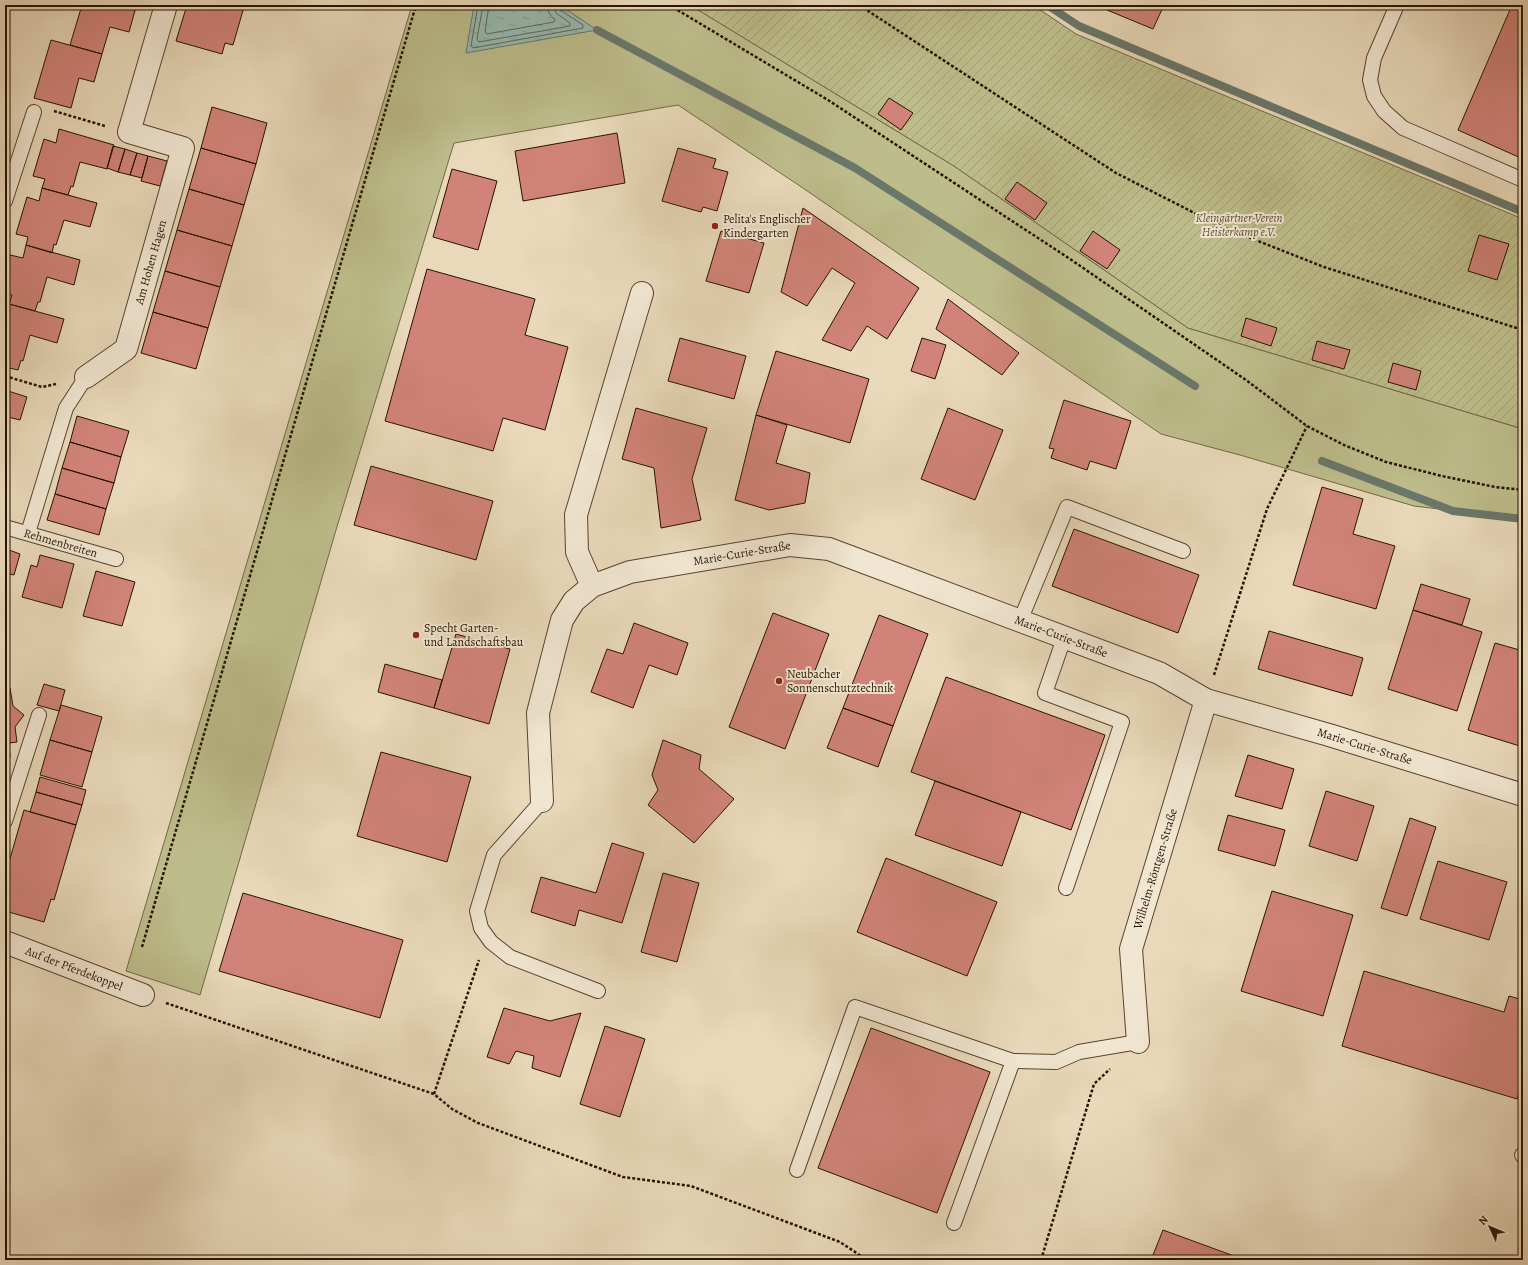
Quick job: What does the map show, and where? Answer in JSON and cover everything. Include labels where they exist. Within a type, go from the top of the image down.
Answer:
[{"type":"street","points":[[129,132],[166,5]]},
{"type":"street","name":"Am Hohen Hagen","points":[[86,377],[126,349],[183,148],[129,132]]},
{"type":"street","points":[[592,586],[578,552],[576,515],[642,293]]},
{"type":"street","name":"Marie-Curie-Straße","points":[[542,802],[538,713],[562,620],[574,601],[592,586],[630,572],[790,545],[829,549],[1159,673],[1206,700],[1329,735],[1523,795]]},
{"type":"street","name":"Wilhelm-Röntgen-Straße","points":[[1138,1042],[1131,949],[1206,700]]},
{"type":"street","name":"Auf der Pferdekoppel","points":[[5,942],[143,995]]},
{"type":"lane","points":[[1396,5],[1374,58],[1370,80],[1374,96],[1384,111],[1403,128],[1523,180]]},
{"type":"lane","points":[[5,201],[34,112]]},
{"type":"lane","name":"Am Hohen Hagen","points":[[28,534],[66,408],[86,377]]},
{"type":"lane","points":[[1020,621],[1068,507],[1183,551]]},
{"type":"lane","name":"Rehmenbreiten","points":[[5,527],[116,559]]},
{"type":"lane","points":[[1064,638],[1045,693],[1122,722],[1066,888]]},
{"type":"lane","points":[[5,821],[39,715]]},
{"type":"lane","points":[[542,802],[494,855],[477,910],[481,928],[491,942],[510,957],[598,991]]},
{"type":"lane","points":[[797,1170],[855,1006],[1013,1061],[1056,1062],[1079,1052],[1138,1042]]},
{"type":"lane","points":[[954,1223],[1013,1061]]},
{"type":"path","points":[[142,947],[416,5]]},
{"type":"path","points":[[670,5],[828,100],[1073,261],[1246,380],[1306,426],[1344,445],[1386,462],[1494,487],[1523,490]]},
{"type":"path","points":[[859,5],[1116,173],[1220,226],[1324,267],[1523,330]]},
{"type":"path","points":[[34,112],[50,109],[129,132]]},
{"type":"path","points":[[5,376],[42,387],[86,377]]},
{"type":"path","points":[[1206,700],[1267,509],[1306,426]]},
{"type":"path","points":[[434,1094],[480,956],[491,942]]},
{"type":"path","points":[[143,995],[434,1094],[452,1109],[478,1123],[623,1177],[691,1186],[840,1242],[867,1260]]},
{"type":"path","points":[[1041,1260],[1094,1084],[1110,1068]]},
{"type":"green space","points":[[412,5],[690,5],[954,166],[1188,328],[1523,429],[1523,519],[1414,506],[1240,455],[1161,434],[800,186],[678,105],[454,143],[336,530],[200,995],[126,971]]},
{"type":"green space","name":"Kleingärtner-Verein Heisterkamp e.V.","points":[[690,5],[1033,5],[1076,34],[1523,219],[1523,429],[1188,328],[954,166]]},
{"type":"water","points":[[474,5],[560,5],[597,30],[466,53]]},
{"type":"building","points":[[82,5],[128,5],[136,7],[129,32],[110,27],[102,54],[70,45]]},
{"type":"building","points":[[187,5],[239,5],[244,7],[233,45],[225,43],[222,54],[176,41]]},
{"type":"building","points":[[1109,5],[1164,5],[1153,29],[1107,10]]},
{"type":"building","points":[[1512,5],[1523,5],[1523,159],[1458,130]]},
{"type":"building","points":[[51,40],[102,54],[94,82],[79,78],[71,108],[34,98]]},
{"type":"building","points":[[889,98],[913,113],[901,130],[878,114]]},
{"type":"building","points":[[212,107],[267,123],[256,164],[201,148]]},
{"type":"building","points":[[59,129],[114,145],[107,169],[80,162],[73,187],[71,186],[68,195],[42,188],[45,179],[33,176],[44,139],[56,143]]},
{"type":"building","points":[[617,133],[625,183],[523,201],[515,151]]},
{"type":"building","points":[[113,146],[125,149],[118,172],[107,168]]},
{"type":"building","points":[[201,148],[256,164],[244,205],[189,189]]},
{"type":"building","points":[[678,148],[716,159],[713,168],[728,172],[717,211],[703,207],[701,212],[662,201]]},
{"type":"building","points":[[125,149],[137,153],[130,175],[118,172]]},
{"type":"building","points":[[137,153],[148,156],[142,178],[130,175]]},
{"type":"building","points":[[148,156],[167,161],[160,186],[141,181]]},
{"type":"building","points":[[452,169],[497,181],[478,250],[433,237]]},
{"type":"building","points":[[1017,182],[1047,203],[1035,220],[1005,199]]},
{"type":"building","points":[[42,188],[97,203],[90,227],[64,220],[52,253],[26,245],[28,237],[16,234],[27,197],[39,201]]},
{"type":"building","points":[[189,189],[244,205],[232,246],[177,230]]},
{"type":"building","points":[[803,208],[919,288],[887,339],[867,326],[851,351],[822,340],[855,283],[832,268],[807,306],[781,292]]},
{"type":"building","points":[[177,230],[232,246],[220,287],[165,271]]},
{"type":"building","points":[[721,231],[764,243],[749,293],[706,281]]},
{"type":"building","points":[[1093,231],[1120,250],[1107,269],[1080,251]]},
{"type":"building","points":[[1479,235],[1509,244],[1497,280],[1468,271]]},
{"type":"building","points":[[26,245],[80,260],[74,285],[47,277],[40,302],[38,302],[35,311],[9,304],[12,295],[5,293],[5,274],[10,255],[23,258]]},
{"type":"building","points":[[427,269],[535,299],[525,335],[568,347],[545,430],[503,418],[493,451],[385,421]]},
{"type":"building","points":[[165,271],[220,287],[208,328],[153,312]]},
{"type":"building","points":[[948,299],[1019,353],[1002,375],[936,329]]},
{"type":"building","points":[[9,304],[64,319],[57,343],[30,335],[23,361],[21,360],[18,370],[5,367],[5,317]]},
{"type":"building","points":[[153,312],[208,328],[196,369],[141,353]]},
{"type":"building","points":[[1246,318],[1277,328],[1271,346],[1241,336]]},
{"type":"building","points":[[680,338],[746,356],[734,399],[668,381]]},
{"type":"building","points":[[922,338],[946,345],[935,379],[911,371]]},
{"type":"building","points":[[1317,341],[1350,350],[1344,369],[1312,360]]},
{"type":"building","points":[[776,351],[869,379],[850,443],[756,415]]},
{"type":"building","points":[[1393,363],[1421,371],[1416,390],[1388,382]]},
{"type":"building","points":[[5,390],[27,397],[20,420],[8,417],[5,427]]},
{"type":"building","points":[[1064,400],[1131,421],[1116,469],[1090,461],[1087,470],[1051,458],[1054,449],[1049,448]]},
{"type":"building","points":[[636,408],[707,428],[692,479],[701,520],[661,528],[654,468],[622,459]]},
{"type":"building","points":[[948,408],[1003,430],[975,500],[921,479]]},
{"type":"building","points":[[756,415],[787,425],[776,463],[810,473],[805,503],[769,510],[735,500]]},
{"type":"building","points":[[77,416],[129,431],[121,457],[70,442]]},
{"type":"building","points":[[70,442],[121,457],[114,483],[62,468]]},
{"type":"building","points":[[5,453],[10,455],[5,473]]},
{"type":"building","points":[[371,466],[493,501],[476,560],[354,525]]},
{"type":"building","points":[[62,468],[114,483],[106,509],[55,494]]},
{"type":"building","points":[[1322,487],[1363,499],[1353,534],[1395,546],[1376,609],[1293,585]]},
{"type":"building","points":[[55,494],[106,509],[99,535],[47,520]]},
{"type":"building","points":[[1074,529],[1199,575],[1178,633],[1052,586]]},
{"type":"building","points":[[9,550],[20,554],[14,575],[5,573],[5,562]]},
{"type":"building","points":[[40,555],[74,564],[62,608],[22,597],[31,565],[37,567]]},
{"type":"building","points":[[96,571],[135,582],[122,626],[83,616]]},
{"type":"building","points":[[1421,584],[1470,599],[1462,625],[1413,610]]},
{"type":"building","points":[[1413,610],[1482,632],[1457,711],[1388,689]]},
{"type":"building","name":"Neubacher Sonnenschutztechnik","points":[[773,613],[829,634],[785,749],[729,727]]},
{"type":"building","points":[[879,615],[928,634],[893,726],[843,708]]},
{"type":"building","points":[[634,623],[688,643],[677,675],[649,665],[633,708],[591,692],[607,649],[623,654]]},
{"type":"building","points":[[1269,631],[1363,658],[1352,696],[1258,669]]},
{"type":"building","points":[[456,634],[510,649],[489,724],[434,708]]},
{"type":"building","points":[[1495,643],[1523,651],[1523,747],[1468,730]]},
{"type":"building","points":[[385,664],[442,680],[434,708],[378,692]]},
{"type":"building","points":[[946,677],[1105,735],[1071,830],[911,772]]},
{"type":"building","points":[[44,684],[65,690],[59,711],[37,705]]},
{"type":"building","points":[[10,688],[13,706],[24,715],[15,727],[17,742],[9,743],[10,757],[5,757],[5,689]]},
{"type":"building","points":[[61,705],[102,717],[92,752],[50,740]]},
{"type":"building","points":[[843,708],[893,726],[878,767],[827,748]]},
{"type":"building","points":[[50,740],[92,752],[82,787],[40,775]]},
{"type":"building","points":[[663,740],[701,755],[699,769],[734,799],[694,843],[648,805],[658,790],[652,775]]},
{"type":"building","points":[[381,752],[471,777],[447,862],[357,836]]},
{"type":"building","points":[[1248,755],[1294,769],[1282,809],[1235,796]]},
{"type":"building","points":[[40,777],[86,790],[82,805],[36,792]]},
{"type":"building","points":[[935,781],[1021,812],[1002,866],[915,835]]},
{"type":"building","points":[[1326,791],[1374,806],[1357,861],[1309,846]]},
{"type":"building","points":[[36,792],[82,805],[76,825],[30,812]]},
{"type":"building","points":[[24,810],[76,825],[54,900],[51,899],[44,922],[5,911],[5,894],[7,886],[5,885],[5,876]]},
{"type":"building","points":[[1228,815],[1285,830],[1275,866],[1218,850]]},
{"type":"building","points":[[1410,818],[1436,827],[1407,916],[1381,908]]},
{"type":"building","points":[[612,843],[644,853],[622,923],[579,910],[575,926],[531,912],[541,877],[596,893]]},
{"type":"building","points":[[886,858],[997,902],[967,976],[857,932]]},
{"type":"building","points":[[1438,861],[1507,882],[1489,940],[1420,919]]},
{"type":"building","points":[[663,873],[699,883],[677,962],[641,952]]},
{"type":"building","points":[[1272,891],[1353,915],[1323,1016],[1241,991]]},
{"type":"building","points":[[243,893],[403,940],[380,1018],[219,971]]},
{"type":"building","points":[[1364,971],[1504,1012],[1509,996],[1523,1000],[1523,1078],[1517,1099],[1342,1046]]},
{"type":"building","points":[[504,1008],[550,1021],[581,1013],[560,1077],[532,1068],[534,1056],[516,1051],[509,1064],[487,1057]]},
{"type":"building","points":[[605,1026],[645,1039],[620,1117],[580,1104]]},
{"type":"building","points":[[871,1028],[990,1072],[937,1213],[818,1168]]},
{"type":"building","points":[[1163,1230],[1245,1260],[1151,1260]]},
{"type":"waterway","points":[[1047,5],[1079,26],[1523,212]]},
{"type":"waterway","points":[[597,30],[855,168],[1195,386]]},
{"type":"waterway","points":[[1322,461],[1453,511],[1523,519]]},
{"type":"place","name":"Pelita's Englischer Kindergarten","points":[[715,226]]},
{"type":"place","name":"Specht Garten- und Landschaftsbau","points":[[416,635]]},
{"type":"place","name":"Neubacher Sonnenschutztechnik","points":[[779,681]]}]
